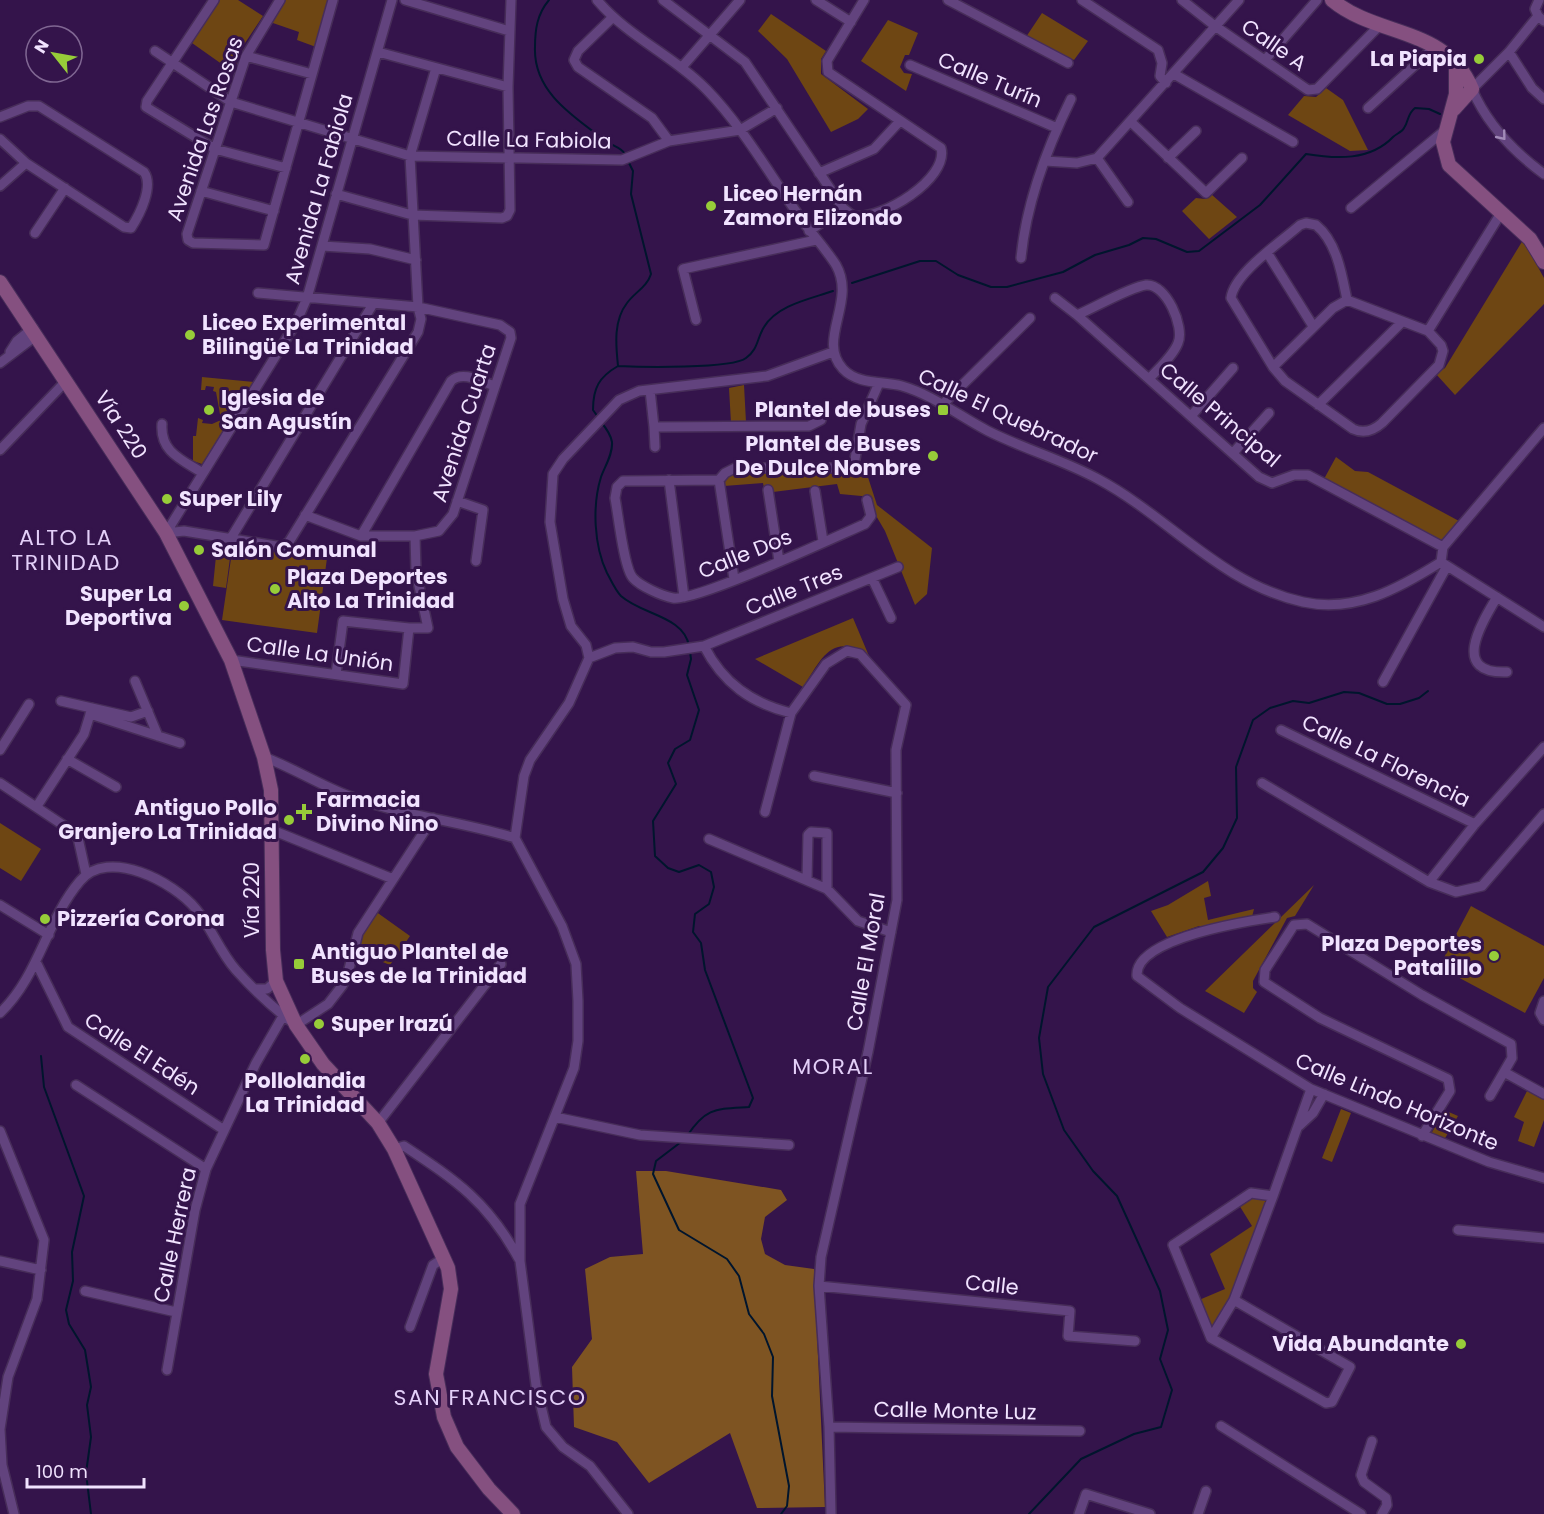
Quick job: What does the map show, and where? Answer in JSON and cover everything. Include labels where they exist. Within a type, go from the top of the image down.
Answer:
[{"type":"main road","points":[[1332,0],[1358,18],[1436,46],[1456,62],[1472,89],[1449,116]]},
{"type":"main road","points":[[1456,62],[1456,94],[1444,131],[1443,149],[1449,165],[1530,239],[1544,262]]},
{"type":"main road","name":"Vía 220","points":[[0,282],[166,532],[231,660],[264,757],[271,790],[273,950],[276,981],[296,1025],[323,1064],[378,1123],[394,1149],[444,1257],[451,1290],[441,1334],[436,1374],[444,1417],[457,1447],[489,1489],[513,1514]]},
{"type":"street","points":[[214,0],[147,101],[146,107],[215,149],[286,168]]},
{"type":"street","name":"Avenida Las Rosas","points":[[274,211],[264,245],[193,243],[188,240],[187,234],[246,56],[280,0]]},
{"type":"street","points":[[201,191],[274,211],[333,0]]},
{"type":"street","name":"Avenida La Fabiola","points":[[166,532],[201,472],[279,350],[307,298],[392,0]]},
{"type":"street","points":[[405,0],[509,31]]},
{"type":"street","points":[[336,194],[412,215],[502,218],[507,216],[510,210],[508,87],[511,0]]},
{"type":"street","points":[[597,0],[612,18],[682,67],[708,91],[740,130],[809,231],[836,266],[843,298],[833,332],[833,352],[767,376],[629,394],[562,459],[553,474],[550,490],[550,522],[563,599],[571,626],[586,645],[589,658],[569,703],[530,760],[524,776],[515,838],[562,926],[576,964],[578,1041],[569,1085],[520,1204],[520,1261],[536,1385],[546,1426],[563,1447],[590,1466],[628,1514]]},
{"type":"street","points":[[663,0],[710,33],[745,62],[843,208],[856,216],[868,215],[910,197],[922,187],[942,162],[941,148],[831,75],[827,67],[830,56],[864,0]]},
{"type":"street","points":[[682,67],[740,0]]},
{"type":"street","points":[[816,0],[851,22]]},
{"type":"street","points":[[948,0],[1068,63]]},
{"type":"street","points":[[1082,0],[1158,50],[1161,63],[1160,76],[1166,83]]},
{"type":"street","name":"Calle A","points":[[1182,0],[1304,88],[1313,90],[1380,25]]},
{"type":"street","points":[[1045,161],[1077,163],[1097,158],[1239,0]]},
{"type":"street","points":[[1265,60],[1317,0]]},
{"type":"street","points":[[1539,0],[1535,9],[1541,19],[1472,89],[1490,121],[1508,143],[1544,174]]},
{"type":"street","points":[[612,18],[578,51],[574,60],[578,67],[652,118],[669,141]]},
{"type":"street","points":[[1368,108],[1436,46]]},
{"type":"street","name":"Calle La Fabiola","points":[[155,51],[231,102],[411,156],[622,160],[669,141],[740,130]]},
{"type":"street","points":[[378,52],[508,87]]},
{"type":"street","points":[[1509,52],[1532,88],[1544,99]]},
{"type":"street","points":[[246,56],[312,74]]},
{"type":"street","name":"Calle Turín","points":[[910,65],[1057,128]]},
{"type":"street","points":[[166,532],[184,531],[282,547],[289,542],[418,332],[421,319],[417,307],[411,156],[436,68]]},
{"type":"street","points":[[1174,74],[1293,142]]},
{"type":"street","points":[[1021,258],[1022,241],[1045,161],[1071,99]]},
{"type":"street","points":[[0,117],[28,106],[39,106],[144,172],[148,179],[148,186],[135,222],[131,228],[124,228],[26,163],[0,139]]},
{"type":"street","points":[[740,130],[777,108]]},
{"type":"street","points":[[819,173],[874,149],[900,121]]},
{"type":"street","points":[[1131,122],[1206,193],[1242,158]]},
{"type":"street","points":[[1168,158],[1196,131]]},
{"type":"street","points":[[1351,208],[1444,131]]},
{"type":"street","points":[[1097,158],[1128,202]]},
{"type":"street","points":[[0,186],[26,163]]},
{"type":"street","points":[[34,232],[65,188]]},
{"type":"street","points":[[809,231],[843,208]]},
{"type":"street","points":[[1428,331],[1502,213]]},
{"type":"street","points":[[1312,223],[1321,229],[1335,253],[1347,300],[1401,323],[1428,331],[1435,337],[1443,351],[1439,365],[1382,423],[1363,432],[1353,429],[1285,381],[1273,367],[1233,303],[1232,290],[1240,276],[1300,225],[1312,223]]},
{"type":"street","points":[[696,320],[683,269],[816,240]]},
{"type":"street","points":[[322,246],[370,249],[416,260]]},
{"type":"street","points":[[1268,254],[1313,326]]},
{"type":"street","points":[[1077,315],[1141,286],[1153,286],[1161,290],[1181,328],[1181,336],[1178,346],[1149,379]]},
{"type":"street","points":[[258,293],[417,307]]},
{"type":"street","name":"Calle Principal","points":[[1055,298],[1267,482],[1272,483],[1294,475],[1308,475],[1443,547]]},
{"type":"street","points":[[1273,367],[1313,326],[1347,300]]},
{"type":"street","points":[[231,538],[373,304]]},
{"type":"street","name":"Avenida Cuarta","points":[[414,536],[439,531],[453,514],[511,338],[510,332],[500,325],[417,307]]},
{"type":"street","points":[[942,405],[1030,318]]},
{"type":"street","points":[[1318,405],[1401,323]]},
{"type":"street","points":[[0,363],[35,332]]},
{"type":"street","points":[[237,346],[279,350]]},
{"type":"street","name":"Calle El Quebrador","points":[[833,352],[844,370],[867,381],[904,387],[988,430],[1097,478],[1232,574],[1267,591],[1304,602],[1349,604],[1396,590],[1444,564]]},
{"type":"street","points":[[1191,416],[1233,368]]},
{"type":"street","points":[[361,536],[370,516],[456,377],[465,376],[495,386]]},
{"type":"street","points":[[0,450],[67,380]]},
{"type":"street","points":[[734,579],[719,480],[725,473],[735,468],[850,468],[854,465],[861,424],[879,383]]},
{"type":"street","points":[[651,390],[655,447]]},
{"type":"street","points":[[1233,453],[1269,413]]},
{"type":"street","points":[[654,427],[809,426],[821,420]]},
{"type":"street","points":[[162,424],[161,436],[168,450],[201,472]]},
{"type":"street","points":[[1383,682],[1444,564],[1443,547],[1544,428]]},
{"type":"street","points":[[684,597],[669,480],[719,480]]},
{"type":"street","name":"Calle Dos","points":[[669,480],[623,481],[617,487],[615,498],[629,572],[633,579],[674,598],[684,597],[734,579],[869,521],[871,516],[867,500]]},
{"type":"street","points":[[768,490],[778,561]]},
{"type":"street","points":[[814,491],[823,541]]},
{"type":"street","points":[[456,501],[483,510],[476,561]]},
{"type":"street","points":[[305,515],[361,536],[414,536],[416,572],[428,628],[343,621],[336,674]]},
{"type":"street","points":[[1444,564],[1544,627]]},
{"type":"street","name":"Calle Tres","points":[[704,646],[898,567]]},
{"type":"street","points":[[872,578],[891,618]]},
{"type":"street","points":[[1497,597],[1478,629],[1473,647],[1482,668],[1488,671],[1507,672]]},
{"type":"street","name":"Calle La Unión","points":[[231,660],[403,684],[409,628]]},
{"type":"street","points":[[589,658],[615,648],[633,647],[651,652],[678,651],[704,646],[714,665],[740,691],[766,707],[791,713],[765,812]]},
{"type":"street","name":"Calle El Moral","points":[[791,713],[826,664],[847,651],[860,654],[906,705],[896,750],[897,900],[868,1052],[825,1232],[819,1286],[829,1427],[831,1514]]},
{"type":"street","points":[[135,681],[158,736]]},
{"type":"street","points":[[61,701],[180,743]]},
{"type":"street","points":[[0,750],[29,704]]},
{"type":"street","points":[[91,711],[131,717],[148,711]]},
{"type":"street","points":[[37,807],[84,734],[91,711]]},
{"type":"street","name":"Calle La Florencia","points":[[1281,730],[1475,824]]},
{"type":"street","points":[[1429,882],[1475,824],[1544,747]]},
{"type":"street","points":[[264,757],[348,795],[401,812],[515,838]]},
{"type":"street","points":[[67,759],[116,787]]},
{"type":"street","points":[[814,776],[897,793]]},
{"type":"street","points":[[0,783],[72,831],[78,838],[86,874]]},
{"type":"street","points":[[1262,783],[1429,882],[1456,892],[1482,886],[1544,814]]},
{"type":"street","points":[[0,1013],[20,992],[37,964],[49,934],[78,882],[86,874],[110,867],[128,868],[173,888],[195,907],[233,967],[283,1016],[296,1025],[328,1004],[342,986],[350,967],[355,939],[433,818]]},
{"type":"street","points":[[272,830],[393,879]]},
{"type":"street","points":[[807,880],[808,835],[811,832],[827,833],[826,889]]},
{"type":"street","points":[[709,838],[826,889],[858,921],[891,932]]},
{"type":"street","points":[[0,905],[49,934]]},
{"type":"street","name":"Calle Lindo Horizonte","points":[[1275,916],[1178,938],[1152,952],[1138,968],[1137,976],[1180,1008],[1311,1089],[1489,1162],[1544,1178]]},
{"type":"street","points":[[1422,1136],[1450,1090],[1448,1078],[1320,1018],[1267,985],[1263,974],[1290,928],[1302,922],[1422,995],[1511,1044],[1513,1053],[1490,1096]]},
{"type":"street","name":"Calle El Edén","points":[[37,964],[68,1027],[224,1130]]},
{"type":"street","points":[[378,1123],[501,964]]},
{"type":"street","points":[[254,989],[267,989],[276,981]]},
{"type":"street","points":[[1544,1001],[1540,1013],[1544,1020]]},
{"type":"street","name":"Calle Herrera","points":[[167,1370],[195,1210],[206,1169],[268,1040],[283,1016]]},
{"type":"street","points":[[1504,1072],[1544,1094]]},
{"type":"street","points":[[76,1085],[206,1169]]},
{"type":"street","points":[[1211,1338],[1234,1300],[1311,1089]]},
{"type":"street","points":[[1299,1126],[1313,1113],[1324,1094]]},
{"type":"street","points":[[555,1117],[640,1135],[789,1145]]},
{"type":"street","points":[[0,1131],[42,1232],[41,1270],[34,1308],[8,1377],[0,1429],[1,1465],[14,1514]]},
{"type":"street","points":[[394,1149],[404,1146],[462,1184],[503,1230],[520,1261]]},
{"type":"street","points":[[1234,1300],[1348,1365],[1350,1369],[1328,1404],[1211,1338],[1173,1245],[1251,1193],[1273,1196]]},
{"type":"street","points":[[1458,1230],[1544,1238]]},
{"type":"street","points":[[410,1327],[433,1265],[444,1257]]},
{"type":"street","points":[[0,1261],[41,1270]]},
{"type":"street","name":"Calle","points":[[819,1286],[1070,1311],[1068,1336],[1135,1341]]},
{"type":"street","points":[[85,1291],[176,1312]]},
{"type":"street","points":[[1221,1426],[1361,1514]]},
{"type":"street","name":"Calle Monte Luz","points":[[829,1427],[1080,1431]]},
{"type":"street","points":[[1372,1441],[1361,1475],[1364,1482],[1386,1497],[1387,1505],[1382,1514]]},
{"type":"street","points":[[1198,1514],[1206,1491]]},
{"type":"street","points":[[1079,1514],[1086,1494],[1150,1514]]},
{"type":"shaded area","points":[[219,0],[238,0],[263,16],[243,46],[233,72],[192,43]]},
{"type":"shaded area","points":[[284,0],[330,0],[316,47],[297,40],[299,32],[270,22]]},
{"type":"shaded area","points":[[1042,13],[1088,41],[1074,60],[1026,37]]},
{"type":"shaded area","points":[[771,14],[826,51],[821,59],[821,74],[868,109],[858,119],[831,132],[787,59],[758,31]]},
{"type":"shaded area","points":[[888,20],[918,33],[909,55],[905,55],[900,67],[904,73],[912,74],[906,91],[861,61]]},
{"type":"shaded area","points":[[1326,88],[1343,100],[1368,150],[1350,151],[1288,115],[1304,96],[1316,97]]},
{"type":"shaded area","points":[[1211,194],[1237,217],[1209,239],[1182,211],[1196,198],[1205,199]]},
{"type":"shaded area","points":[[1523,240],[1544,278],[1544,304],[1455,395],[1436,374],[1445,368]]},
{"type":"shaded area","points":[[202,377],[254,382],[202,464],[193,461],[193,436],[196,436],[198,418],[203,420],[202,423],[212,424],[221,420],[216,392],[213,391],[214,387],[206,386],[205,390],[201,390]]},
{"type":"shaded area","points":[[744,385],[746,422],[731,423],[729,388]]},
{"type":"shaded area","points":[[1336,457],[1355,471],[1368,472],[1459,521],[1442,541],[1438,540],[1324,479]]},
{"type":"shaded area","points":[[864,465],[877,505],[932,548],[927,594],[915,605],[885,531],[875,514],[872,497],[840,494],[837,484],[765,493],[763,483],[724,486],[727,475],[737,471],[855,471]]},
{"type":"shaded area","name":"Plaza Deportes Alto La Trinidad","points":[[233,545],[327,558],[317,633],[222,620]]},
{"type":"shaded area","points":[[216,556],[230,558],[226,588],[213,586]]},
{"type":"shaded area","points":[[853,618],[869,656],[846,646],[837,647],[822,658],[803,687],[755,659]]},
{"type":"shaded area","points":[[0,823],[41,849],[21,881],[0,868]]},
{"type":"shaded area","points":[[1208,881],[1211,896],[1204,898],[1208,920],[1254,909],[1252,917],[1205,928],[1199,926],[1167,937],[1151,911],[1168,905]]},
{"type":"shaded area","points":[[1314,885],[1295,916],[1287,918],[1253,981],[1253,988],[1257,992],[1244,1013],[1205,991]]},
{"type":"shaded area","name":"Plaza Deportes Patalillo","points":[[1471,906],[1544,946],[1544,978],[1525,1013],[1439,967]]},
{"type":"shaded area","points":[[375,911],[410,936],[390,965],[358,952],[360,938]]},
{"type":"shaded area","points":[[1527,1091],[1544,1100],[1544,1120],[1534,1147],[1518,1141],[1524,1122],[1514,1117]]},
{"type":"shaded area","points":[[1341,1109],[1351,1113],[1332,1162],[1322,1158]]},
{"type":"shaded area","points":[[1444,1110],[1458,1116],[1444,1140],[1431,1134]]},
{"type":"shaded area","points":[[636,1171],[666,1171],[781,1190],[787,1200],[765,1217],[761,1239],[765,1254],[785,1265],[814,1269],[825,1507],[757,1508],[730,1433],[649,1483],[617,1442],[574,1427],[572,1367],[592,1339],[585,1269],[610,1257],[643,1254]]},
{"type":"shaded area","points":[[1253,1195],[1265,1199],[1266,1204],[1233,1294],[1212,1330],[1199,1300],[1225,1289],[1210,1254],[1252,1226],[1239,1205]]},
{"type":"waterway","points":[[549,0],[539,17],[536,34],[536,63],[541,77],[548,90],[569,113],[625,154]]},
{"type":"waterway","points":[[852,283],[920,261],[936,261],[958,275],[991,287],[1007,287],[1063,272],[1095,255],[1129,245],[1143,238],[1156,239],[1187,252],[1199,251],[1260,205],[1306,154],[1329,157],[1363,154],[1384,145],[1402,131],[1415,108],[1429,109],[1440,114]]},
{"type":"waterway","points":[[618,366],[616,334],[619,318],[627,303],[647,282],[651,274],[631,194],[633,171],[627,159]]},
{"type":"waterway","points":[[618,366],[685,366],[737,362],[750,355],[764,327],[777,313],[833,291]]},
{"type":"waterway","points":[[598,417],[593,410],[596,389],[606,374],[618,366]]},
{"type":"waterway","points":[[601,422],[612,442],[596,500],[597,538],[607,573],[621,596],[671,622],[686,636],[689,646]]},
{"type":"waterway","points":[[687,1136],[706,1115],[720,1109],[749,1107],[753,1098],[705,970],[701,943],[693,932],[695,914],[709,904],[714,887],[711,872],[699,865],[679,872],[668,868],[655,856],[653,821],[676,784],[668,763],[675,749],[690,740],[699,710],[687,675],[691,659],[690,652]]},
{"type":"waterway","points":[[1029,1514],[1081,1459],[1134,1434],[1161,1427],[1172,1390],[1160,1359],[1168,1330],[1160,1291],[1117,1196],[1093,1171],[1064,1130],[1043,1074],[1039,1038],[1048,987],[1094,927],[1203,872],[1223,848],[1237,818],[1236,767],[1253,720],[1270,708],[1293,701],[1309,703],[1344,692],[1359,693],[1387,704],[1400,704],[1419,698],[1428,691]]},
{"type":"waterway","points":[[41,1056],[44,1087],[84,1196],[72,1252],[73,1281],[66,1310],[69,1324],[85,1350],[91,1387],[87,1405],[91,1437],[86,1473],[91,1514]]},
{"type":"waterway","points":[[681,1142],[656,1161],[653,1174],[679,1230],[727,1259],[739,1276],[749,1314],[764,1334],[773,1357],[772,1396],[789,1486],[787,1506],[781,1514]]},
{"type":"place","name":"La Piapia","points":[[1479,59]]},
{"type":"place","name":"Liceo Hernán Zamora Elizondo","points":[[711,206]]},
{"type":"place","name":"Liceo Experimental Bilingüe La Trinidad","points":[[190,335]]},
{"type":"place","name":"Iglesia de San Agustín","points":[[209,410]]},
{"type":"place","name":"Plantel de buses","points":[[943,410]]},
{"type":"place","name":"Plantel de Buses De Dulce Nombre","points":[[933,456]]},
{"type":"place","name":"Super Lily","points":[[167,499]]},
{"type":"place","name":"Salón Comunal","points":[[199,550]]},
{"type":"place","name":"Plaza Deportes Alto La Trinidad","points":[[275,589]]},
{"type":"place","name":"Super La Deportiva","points":[[184,606]]},
{"type":"place","name":"Farmacia Divino Nino","points":[[304,812]]},
{"type":"place","name":"Antiguo Pollo Granjero La Trinidad","points":[[289,820]]},
{"type":"place","name":"Pizzería Corona","points":[[45,919]]},
{"type":"place","name":"Plaza Deportes Patalillo","points":[[1494,956]]},
{"type":"place","name":"Antiguo Plantel de Buses de la Trinidad","points":[[299,964]]},
{"type":"place","name":"Super Irazú","points":[[319,1024]]},
{"type":"place","name":"Pollolandia La Trinidad","points":[[305,1059]]},
{"type":"place","name":"Vida Abundante","points":[[1461,1344]]},
{"type":"district","name":"ALTO LA TRINIDAD","points":[[66,550]]},
{"type":"district","name":"MORAL","points":[[833,1066]]},
{"type":"district","name":"SAN FRANCISCO","points":[[490,1397]]}]
